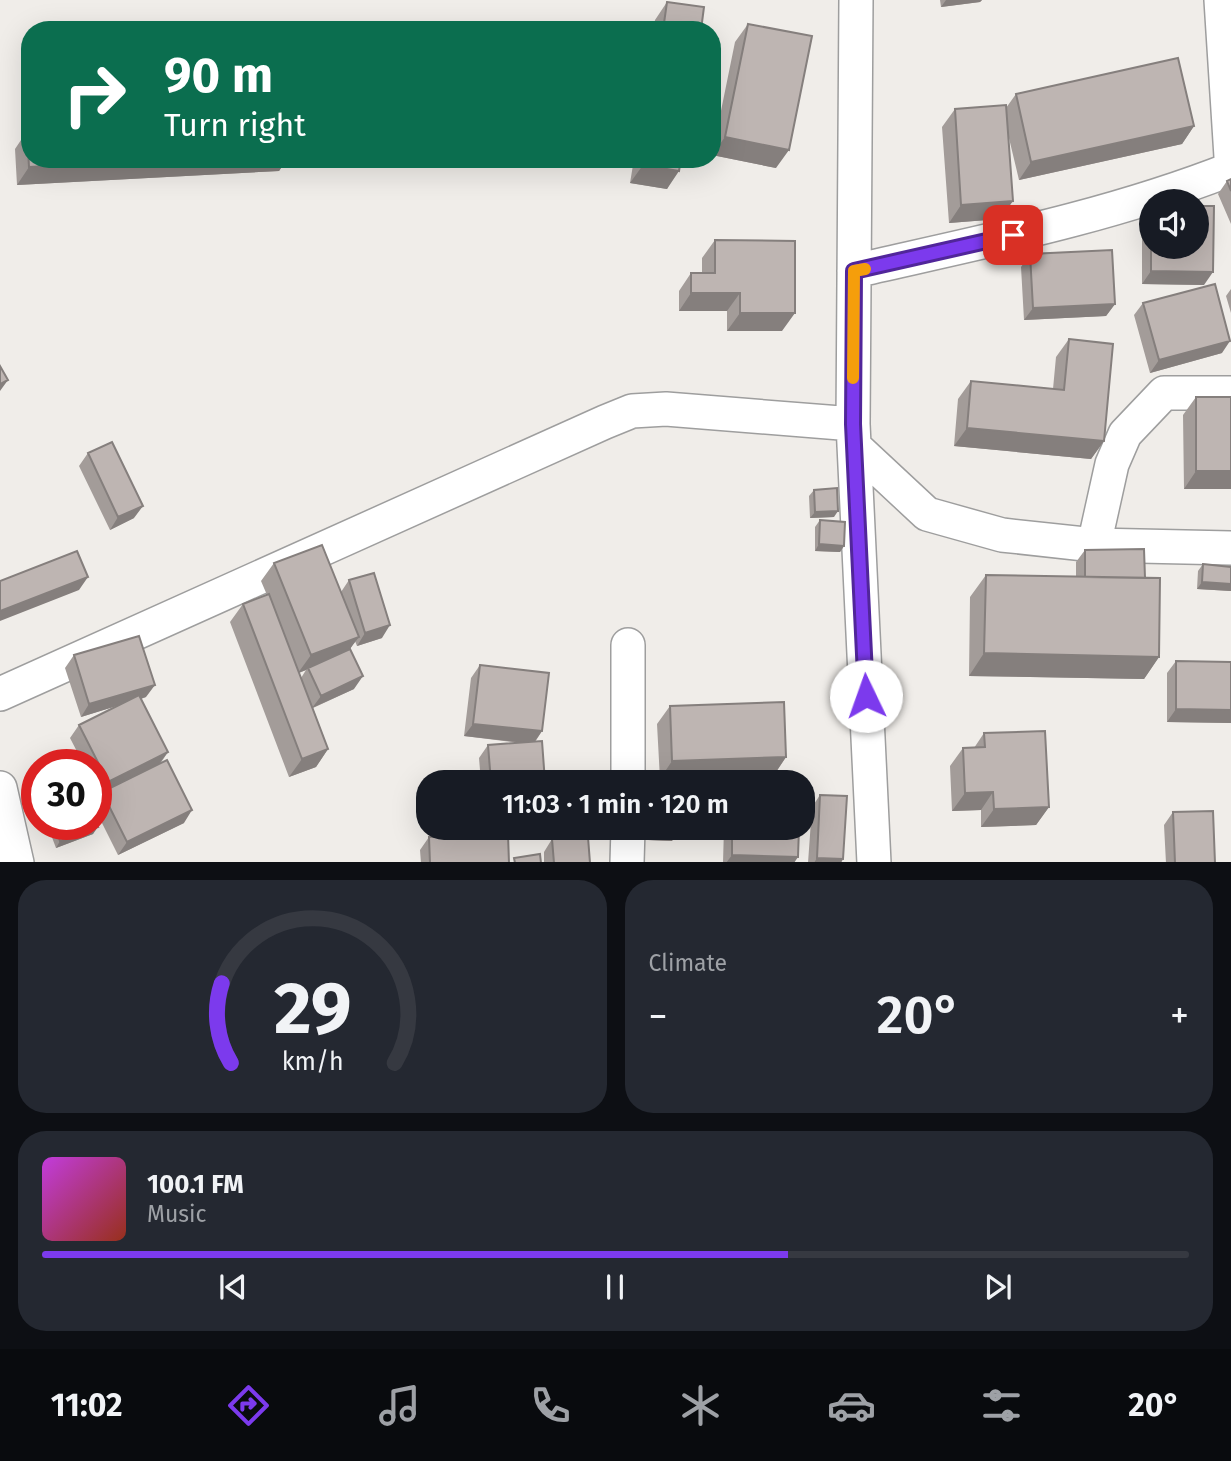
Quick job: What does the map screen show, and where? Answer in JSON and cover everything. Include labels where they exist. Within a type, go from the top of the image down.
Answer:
[{"type":"street","points":[[856,0],[854,435],[874,862]]},
{"type":"street","points":[[1221,0],[1231,157]]},
{"type":"street","points":[[854,271],[1093,215],[1231,169]]},
{"type":"street","points":[[1094,545],[1112,464],[1125,434],[1164,393],[1231,393]]},
{"type":"street","points":[[0,694],[632,411],[666,409],[854,435],[927,514],[1002,535],[1094,545],[1231,548]]},
{"type":"street","points":[[628,645],[628,770]]},
{"type":"street","points":[[0,788],[17,862]]},
{"type":"street","points":[[627,862],[628,840]]},
{"type":"building","points":[[667,2],[704,7],[702,21],[664,21]]},
{"type":"building","points":[[748,24],[812,36],[789,150],[725,137]]},
{"type":"building","points":[[1178,58],[1194,126],[1031,162],[1016,94]]},
{"type":"building","points":[[1006,105],[1013,201],[961,205],[955,109]]},
{"type":"building","points":[[1209,206],[1214,206],[1213,272],[1151,271],[1151,259],[1209,259]]},
{"type":"building","points":[[715,240],[795,241],[795,313],[740,313],[740,293],[691,293],[691,273],[715,273]]},
{"type":"building","points":[[1112,250],[1115,304],[1033,308],[1030,254]]},
{"type":"building","points":[[1215,284],[1230,341],[1159,360],[1143,303]]},
{"type":"building","points":[[1069,339],[1113,344],[1104,441],[967,428],[971,381],[1064,390]]},
{"type":"building","points":[[0,366],[8,380],[0,384]]},
{"type":"building","points":[[1196,397],[1231,397],[1231,471],[1196,471]]},
{"type":"building","points":[[112,442],[143,506],[118,517],[88,453]]},
{"type":"building","points":[[837,488],[838,511],[815,512],[814,490]]},
{"type":"building","points":[[820,520],[845,522],[844,546],[819,544]]},
{"type":"building","points":[[322,545],[359,637],[311,655],[274,563]]},
{"type":"building","points":[[1144,549],[1145,578],[1085,577],[1085,550]]},
{"type":"building","points":[[77,551],[88,577],[0,611],[0,581]]},
{"type":"building","points":[[1203,564],[1231,567],[1231,584],[1202,582]]},
{"type":"building","points":[[374,573],[390,625],[365,633],[349,580]]},
{"type":"building","points":[[986,575],[1160,578],[1159,657],[984,653]]},
{"type":"building","points":[[269,594],[328,749],[302,759],[243,604]]},
{"type":"building","points":[[139,636],[155,685],[89,704],[74,655]]},
{"type":"building","points":[[350,649],[363,676],[321,696],[308,668]]},
{"type":"building","points":[[1176,661],[1231,662],[1231,710],[1176,709]]},
{"type":"building","points":[[480,665],[549,673],[542,731],[473,724]]},
{"type":"building","points":[[139,695],[168,752],[112,780],[112,749],[91,749],[79,725]]},
{"type":"building","points":[[784,702],[786,757],[672,761],[670,706]]},
{"type":"building","points":[[1045,731],[1049,807],[994,809],[993,792],[965,793],[963,748],[985,747],[984,733]]},
{"type":"building","points":[[542,741],[544,770],[490,770],[488,745]]},
{"type":"building","points":[[167,760],[192,810],[127,842],[112,812],[112,787]]},
{"type":"building","points":[[820,795],[847,796],[843,859],[817,858]]},
{"type":"building","points":[[1213,811],[1215,862],[1175,862],[1173,812]]},
{"type":"building","points":[[429,840],[508,840],[509,862],[430,862]]},
{"type":"building","points":[[552,840],[588,840],[590,862],[554,862]]},
{"type":"building","points":[[732,840],[799,840],[798,857],[732,855]]},
{"type":"building","points":[[540,854],[541,862],[515,862],[514,858]]},
{"type":"slow traffic","points":[[853,378],[854,271],[865,269]]},
{"type":"route","points":[[866,696],[853,424],[854,271],[1013,235]]}]
